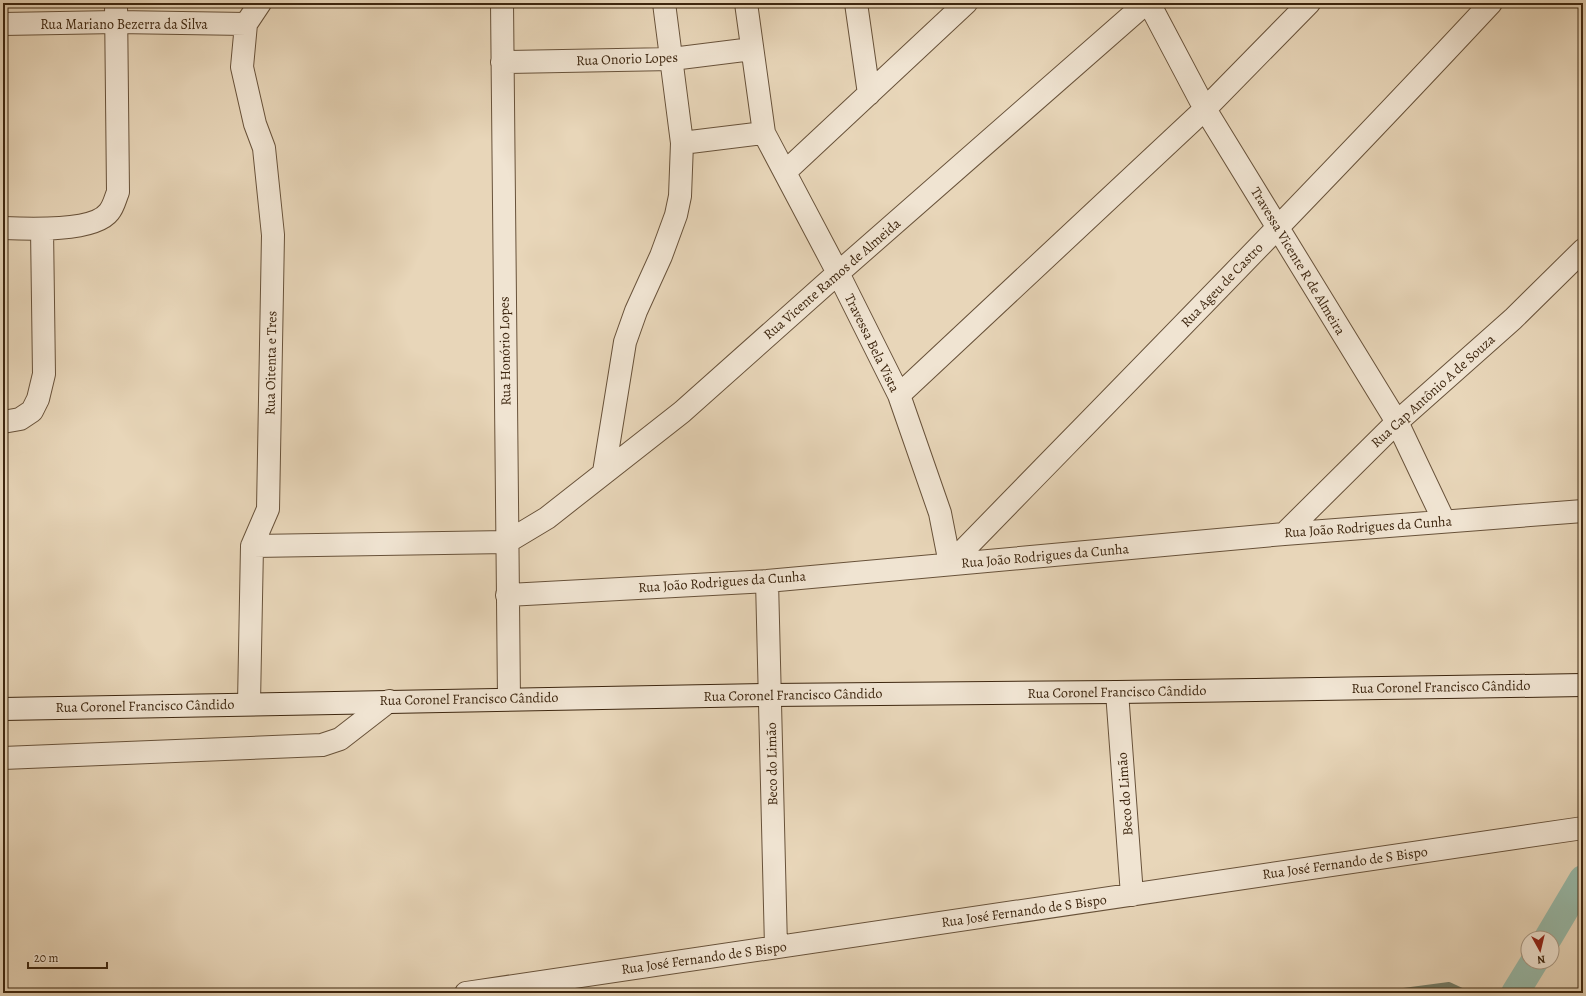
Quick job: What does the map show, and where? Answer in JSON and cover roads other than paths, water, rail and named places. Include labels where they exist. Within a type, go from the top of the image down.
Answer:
[{"type":"street","points":[[246,24],[260,3]]},
{"type":"street","name":"Rua Honório Lopes","points":[[502,3],[509,699]]},
{"type":"street","points":[[604,472],[625,342],[634,316],[661,256],[676,216],[680,196],[682,143],[664,3]]},
{"type":"street","name":"Travessa Bela Vista","points":[[746,3],[764,133],[838,273],[899,395],[940,513],[950,564]]},
{"type":"street","points":[[856,3],[869,94]]},
{"type":"street","points":[[785,172],[966,3]]},
{"type":"street","name":"Travessa Vicente R de Almeira","points":[[1148,3],[1205,109],[1397,422],[1444,521]]},
{"type":"street","name":"Rua Vicente Ramos de Almeida","points":[[507,542],[547,518],[682,412],[838,273],[1148,3]]},
{"type":"street","points":[[899,395],[1205,109],[1309,3]]},
{"type":"street","name":"Rua Ageu de Castro","points":[[950,564],[1278,228],[1491,3]]},
{"type":"street","points":[[3,228],[42,229],[86,225],[109,213],[114,204],[118,192],[116,13]]},
{"type":"street","name":"Rua Mariano Bezerra da Silva","points":[[3,24],[116,13],[246,24]]},
{"type":"street","name":"Rua Oitenta e Tres","points":[[246,24],[242,67],[255,124],[264,148],[273,235],[268,509],[252,546],[249,703]]},
{"type":"street","name":"Rua Onorio Lopes","points":[[502,62],[672,59],[752,49]]},
{"type":"street","points":[[682,143],[764,133]]},
{"type":"street","points":[[12,421],[32,411],[38,399],[44,374],[42,229]]},
{"type":"street","name":"Rua Cap Antônio A de Souza","points":[[1284,534],[1397,422],[1513,319],[1583,250]]},
{"type":"street","name":"Rua João Rodrigues da Cunha","points":[[507,595],[767,581],[1284,534],[1583,511]]},
{"type":"street","points":[[252,546],[507,542]]},
{"type":"street","name":"Beco do Limão","points":[[767,581],[776,947]]},
{"type":"street","name":"Rua Coronel Francisco Cândido","points":[[3,709],[249,703],[770,695],[1117,692],[1583,685]]},
{"type":"street","name":"Beco do Limão","points":[[1117,692],[1132,895]]},
{"type":"street","points":[[3,758],[322,745],[340,739],[389,701]]},
{"type":"street","name":"Rua José Fernando de S Bispo","points":[[466,993],[1583,828]]},
{"type":"waterway","points":[[1553,930],[1583,879]]},
{"type":"waterway","points":[[1515,993],[1529,970]]},
{"type":"waterway","points":[[1396,993],[1449,986],[1464,993]]}]
